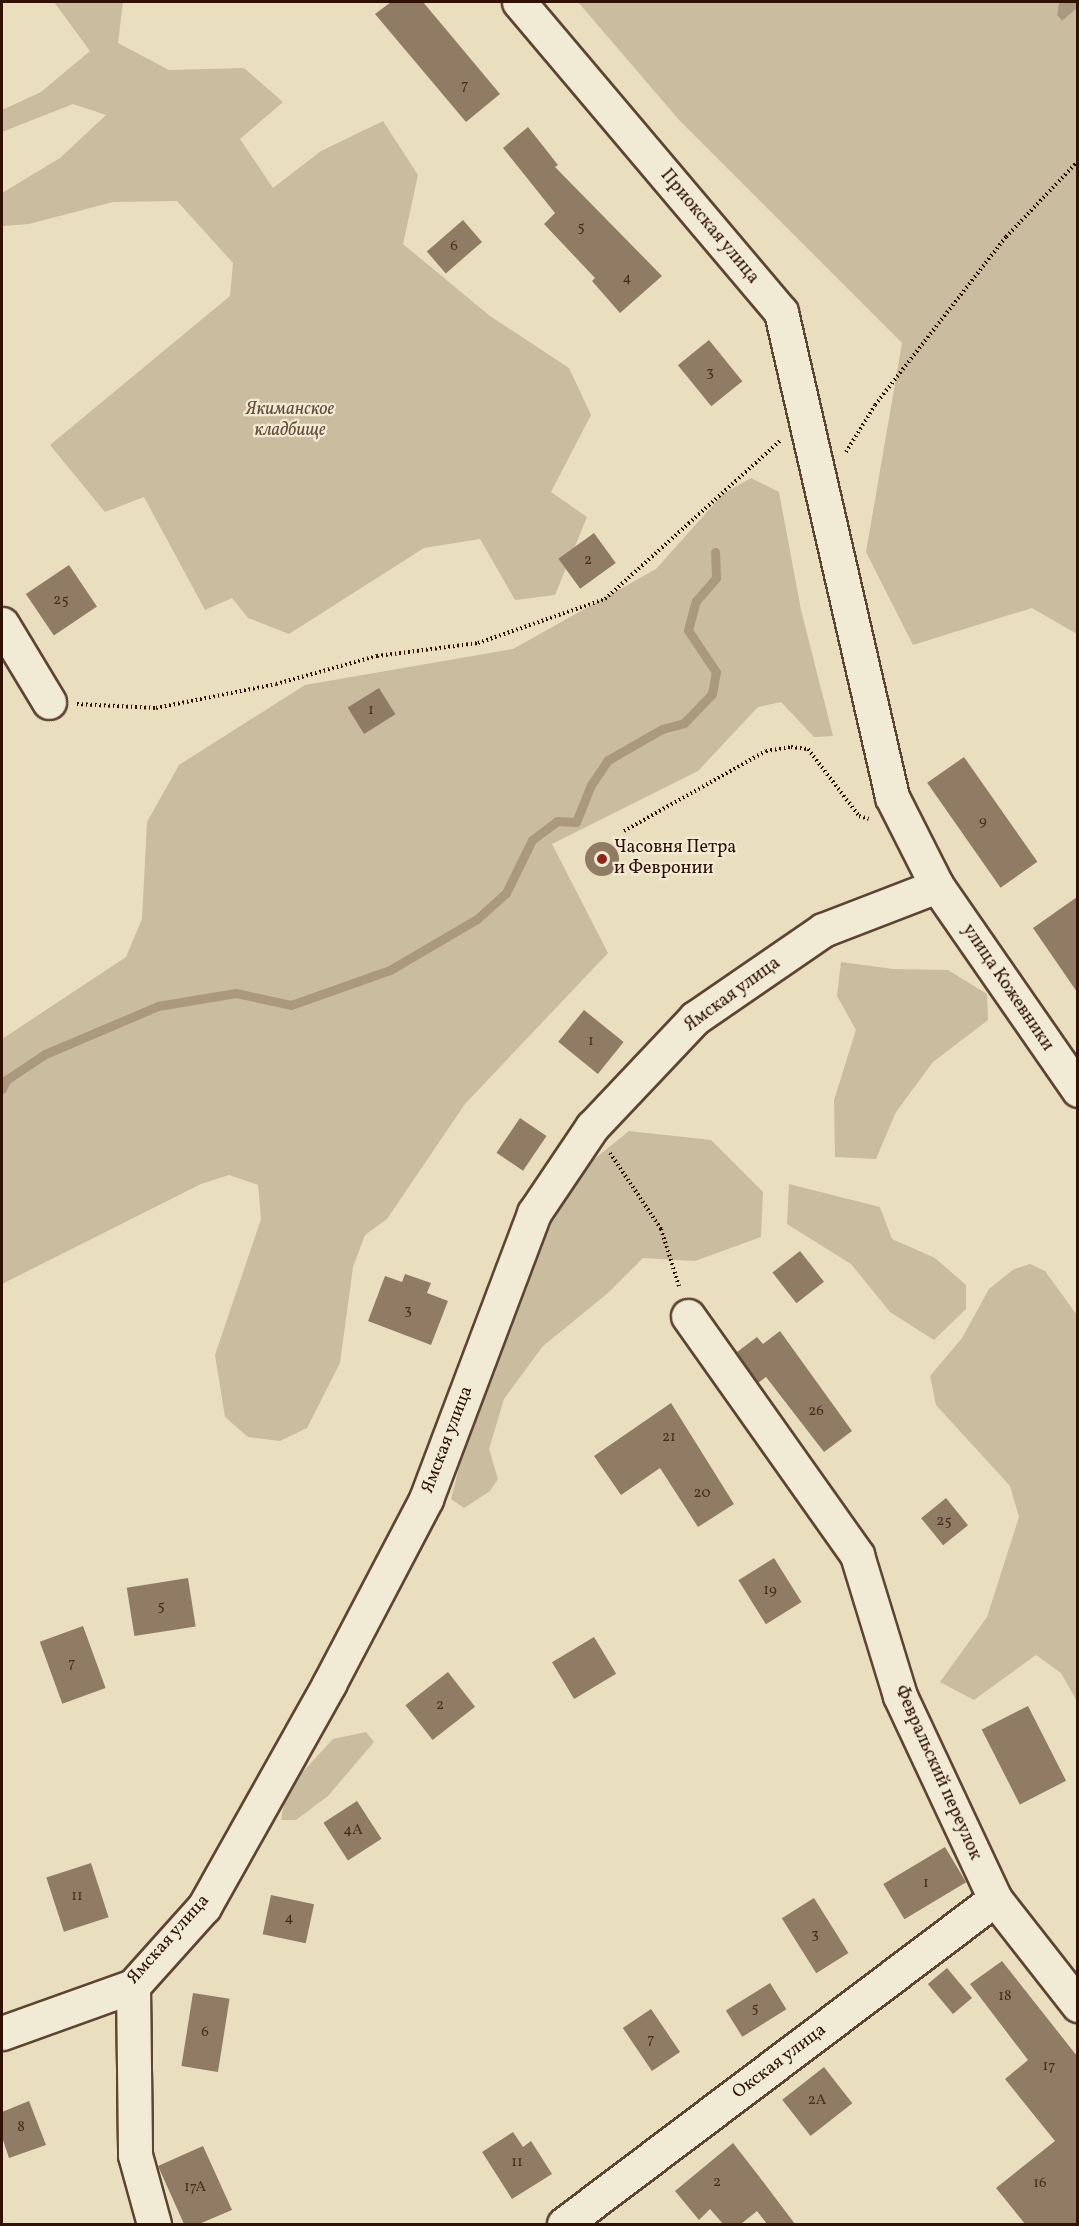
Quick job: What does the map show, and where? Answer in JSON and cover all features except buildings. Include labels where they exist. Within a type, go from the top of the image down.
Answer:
[{"type":"street","name":"Приокская улица","points":[[519,2],[781,312],[892,797],[908,828]]},
{"type":"street","points":[[2,624],[49,702]]},
{"type":"street","name":"улица Кожевники","points":[[908,828],[938,886],[1077,1090]]},
{"type":"street","name":"Ямская улица","points":[[2,2033],[134,1986],[204,1907],[329,1684],[426,1499],[534,1213],[592,1127],[694,1018],[823,930],[938,886]]},
{"type":"street","name":"Февральский переулок","points":[[688,1316],[857,1555],[900,1696],[995,1899],[1077,2005]]},
{"type":"street","name":"Окская улица","points":[[564,2224],[995,1899]]},
{"type":"street","points":[[134,1986],[135,2155],[154,2224]]},
{"type":"path","points":[[821,490],[875,405],[1006,237],[1077,161]]},
{"type":"path","points":[[49,702],[156,708],[276,684],[377,656],[478,643],[605,599],[805,419]]},
{"type":"path","points":[[624,831],[766,751],[791,747],[808,749],[859,816],[908,828]]},
{"type":"path","points":[[592,1127],[661,1229],[688,1316]]},
{"type":"green space","name":"Якиманское кладбище","points":[[54,2],[123,2],[118,43],[169,70],[244,68],[283,102],[240,139],[273,188],[321,151],[383,121],[418,175],[403,244],[490,316],[569,368],[591,415],[551,492],[587,517],[555,595],[515,600],[480,539],[424,548],[289,634],[248,618],[232,598],[205,610],[144,497],[105,512],[50,445],[230,296],[233,263],[177,201],[113,202],[29,224],[2,226],[2,193],[60,158],[106,115],[73,104],[2,132],[2,110],[41,92],[90,51]]},
{"type":"green space","points":[[578,2],[1059,2],[1057,15],[1062,21],[1077,8],[1077,634],[1032,608],[913,645],[866,552],[902,343],[680,121]]},
{"type":"green space","points":[[751,478],[779,492],[801,610],[833,736],[814,737],[781,702],[758,707],[698,771],[552,844],[608,953],[465,1104],[387,1219],[365,1235],[353,1267],[340,1363],[307,1428],[280,1441],[248,1437],[225,1417],[215,1355],[261,1219],[258,1185],[229,1175],[201,1184],[2,1284],[2,1039],[126,957],[142,919],[147,822],[179,765],[305,685],[513,649],[656,569],[723,494]]},
{"type":"green space","points":[[841,962],[893,969],[948,970],[987,994],[988,1020],[933,1062],[896,1112],[876,1159],[835,1157],[834,1100],[856,1030],[837,996]]},
{"type":"green space","points":[[629,1131],[711,1140],[763,1192],[761,1237],[695,1261],[643,1258],[608,1293],[543,1346],[504,1399],[489,1449],[498,1479],[490,1491],[464,1508],[451,1499],[468,1432],[515,1298],[547,1227],[587,1165]]},
{"type":"green space","points":[[789,1184],[880,1207],[892,1239],[935,1258],[966,1285],[966,1309],[934,1340],[890,1312],[851,1264],[787,1224]]},
{"type":"green space","points":[[1030,1264],[1045,1271],[1077,1315],[1077,1701],[1061,1673],[1036,1655],[974,1700],[940,1682],[987,1617],[1019,1517],[1010,1486],[936,1405],[930,1376],[962,1338],[989,1289],[1014,1269]]},
{"type":"green space","points":[[366,1732],[374,1742],[328,1796],[296,1820],[281,1820],[286,1790],[333,1739]]},
{"type":"shaded area","points":[[1059,2],[1077,2],[1077,8],[1062,21],[1057,15]]},
{"type":"waterway","points":[[2,1089],[6,1080],[45,1054],[158,1006],[236,993],[291,1005],[390,970],[477,919],[506,893],[532,840],[557,821],[576,822],[591,785],[608,760],[662,729],[684,723],[712,694],[716,672],[688,630],[696,601],[716,578],[715,552]]},
{"type":"place","name":"Часовня Петра и Февронии","points":[[602,859]]}]
